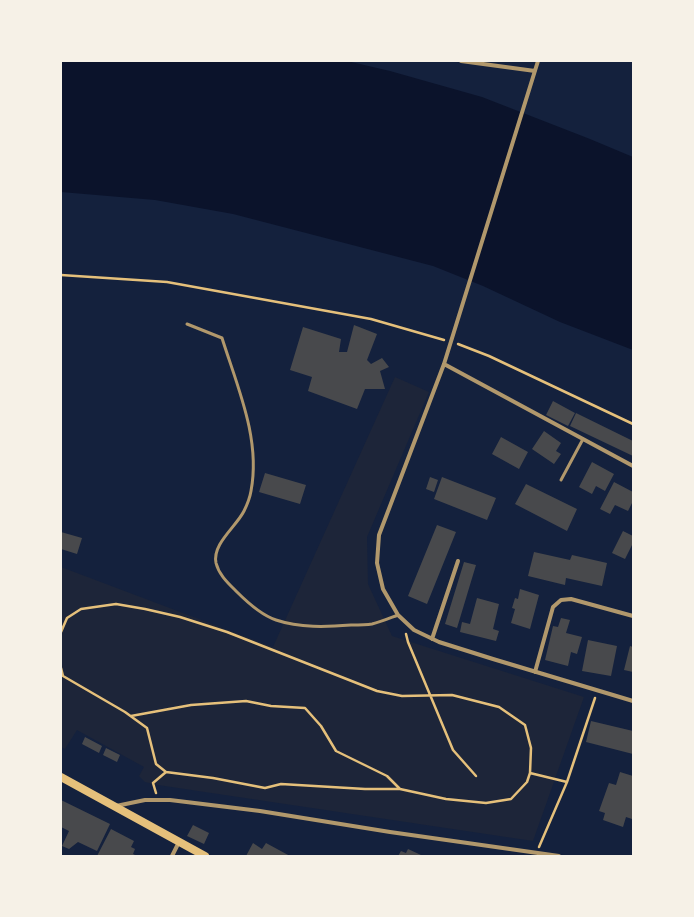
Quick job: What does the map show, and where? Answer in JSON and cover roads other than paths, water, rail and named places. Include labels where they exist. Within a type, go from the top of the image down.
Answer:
[{"type":"main road","points":[[61,777],[205,856]]},
{"type":"street","points":[[461,61],[535,71]]},
{"type":"street","points":[[538,61],[444,364],[379,535],[376,563],[383,589],[398,615],[414,630],[432,639],[633,701]]},
{"type":"street","points":[[444,364],[633,466]]},
{"type":"street","points":[[432,639],[458,561]]},
{"type":"street","points":[[535,672],[553,607],[561,600],[571,599],[633,616]]},
{"type":"street","points":[[116,807],[145,800],[158,799],[260,811],[536,854],[559,856]]},
{"type":"street","points":[[172,856],[180,842]]},
{"type":"lane","points":[[187,324],[222,338],[250,430],[253,473],[251,492],[244,511],[225,536],[217,552],[216,561],[219,572],[244,599],[256,609],[276,620],[299,625],[326,627],[372,624],[398,615]]},
{"type":"lane","points":[[561,480],[583,438]]}]
